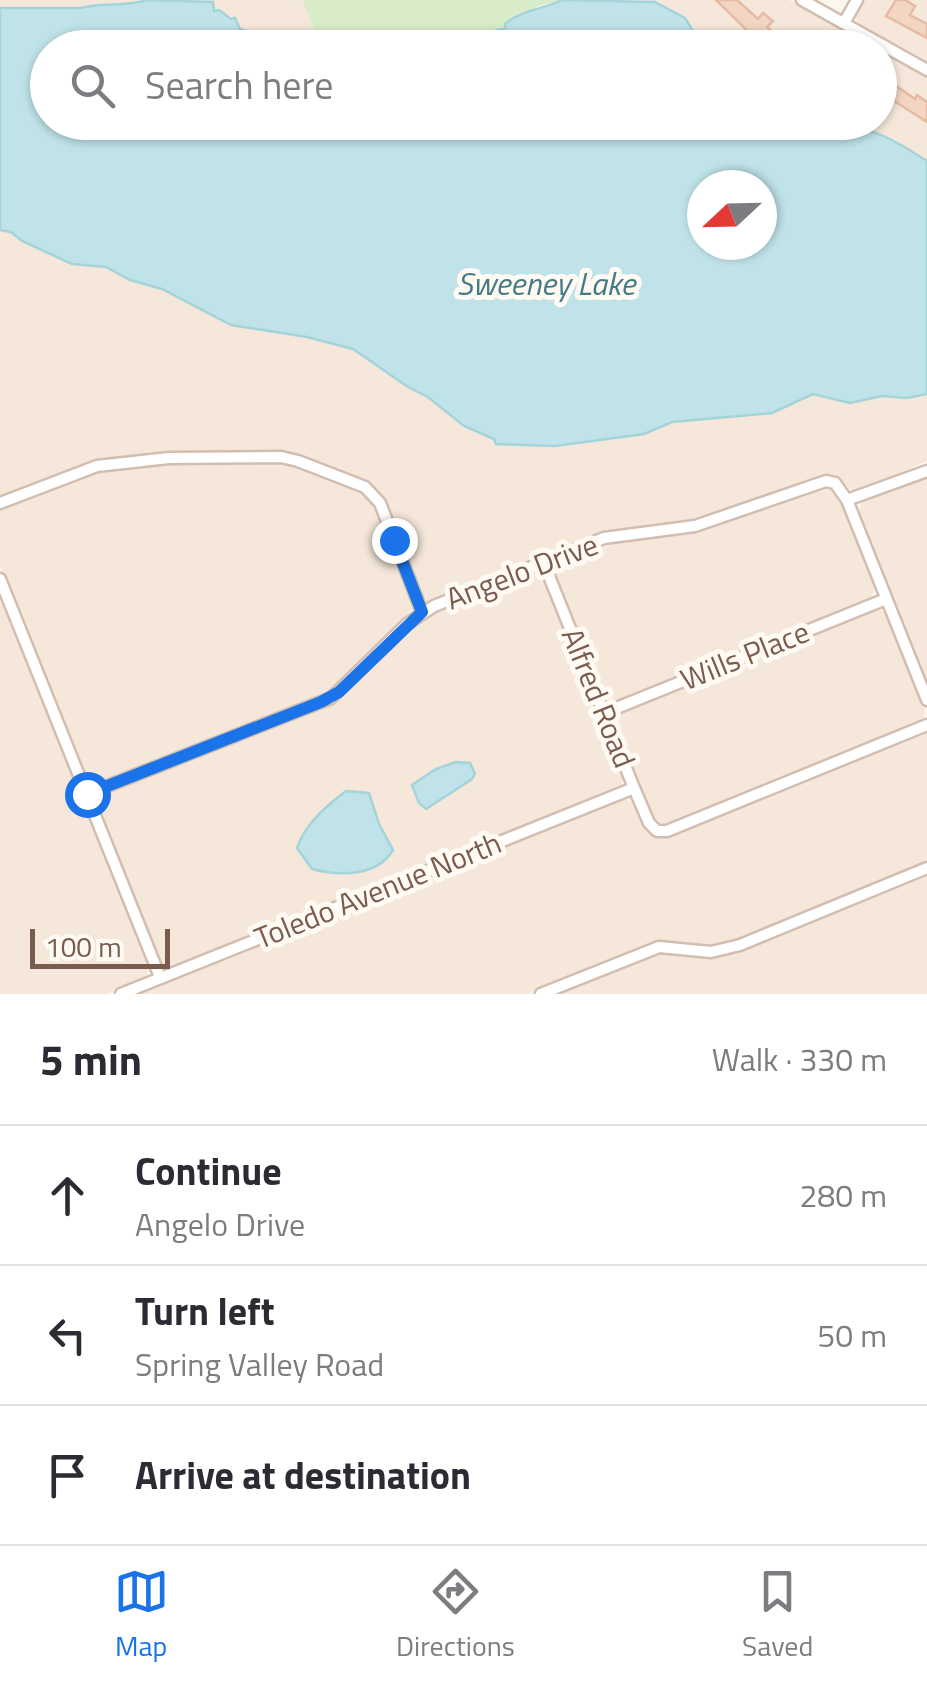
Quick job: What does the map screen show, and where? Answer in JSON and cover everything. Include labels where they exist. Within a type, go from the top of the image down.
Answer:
[{"type":"street","points":[[802,0],[856,30]]},
{"type":"street","points":[[844,23],[856,0]]},
{"type":"street","points":[[897,53],[927,70]]},
{"type":"street","points":[[0,504],[72,474],[119,462],[202,458],[298,460],[364,486],[373,494],[422,612]]},
{"type":"street","points":[[927,470],[848,500],[927,700]]},
{"type":"street","name":"Angelo Drive","points":[[87,794],[331,698],[422,612],[604,538],[695,526],[826,481],[836,483],[848,500]]},
{"type":"street","name":"Alfred Road","points":[[544,562],[649,824],[657,831],[668,831],[927,725]]},
{"type":"street","points":[[0,580],[160,977]]},
{"type":"street","name":"Wills Place","points":[[604,713],[886,599]]},
{"type":"street","name":"Toledo Avenue North","points":[[121,994],[634,788]]},
{"type":"street","points":[[541,994],[659,948],[711,952],[730,948],[927,868]]},
{"type":"shaded area","points":[[0,0],[302,0],[314,30],[243,30],[237,20],[214,11],[202,1],[0,8]]},
{"type":"shaded area","points":[[645,0],[789,0],[844,30],[691,30],[679,13]]},
{"type":"shaded area","points":[[863,0],[927,0],[927,63],[897,46],[897,30],[868,30],[859,25],[855,16]]},
{"type":"shaded area","points":[[897,59],[927,76],[927,161],[895,140]]},
{"type":"shaded area","points":[[0,230],[72,264],[106,267],[145,285],[162,288],[231,325],[353,349],[428,397],[464,426],[494,439],[496,444],[555,446],[644,434],[672,422],[772,413],[813,394],[850,403],[882,396],[907,398],[927,394],[927,461],[858,491],[836,477],[825,476],[687,523],[593,536],[427,602],[419,595],[378,494],[362,480],[285,453],[116,457],[72,469],[0,499]]},
{"type":"shaded area","points":[[157,464],[291,464],[357,488],[377,509],[413,609],[331,692],[94,785],[86,779],[0,565],[0,509],[86,475]]},
{"type":"shaded area","points":[[927,477],[927,683],[858,512],[863,501]]},
{"type":"shaded area","points":[[830,488],[839,496],[875,586],[871,599],[614,704],[606,701],[554,573],[556,565],[619,542],[691,533]]},
{"type":"shaded area","points":[[536,572],[542,575],[623,776],[621,786],[171,968],[161,963],[98,808],[98,797],[332,703],[422,618]]},
{"type":"shaded area","points":[[0,595],[150,965],[145,980],[107,994],[0,994]]},
{"type":"shaded area","points":[[875,610],[888,617],[925,711],[922,721],[665,826],[654,820],[614,725],[617,715]]},
{"type":"shaded area","points":[[927,733],[927,863],[733,942],[704,946],[668,940],[655,943],[527,994],[139,994],[622,799],[632,802],[650,834],[667,838]]},
{"type":"shaded area","points":[[927,876],[927,994],[559,994],[661,954],[718,958],[737,953]]},
{"type":"green space","points":[[302,0],[562,0],[536,7],[497,30],[314,30]]},
{"type":"water","name":"Sweeney Lake","points":[[147,0],[213,2],[214,11],[235,18],[243,30],[30,30],[30,140],[891,140],[927,161],[927,394],[907,398],[882,396],[850,403],[813,394],[772,413],[672,422],[644,434],[555,446],[496,444],[494,439],[464,426],[428,397],[353,349],[231,325],[162,289],[130,280],[106,267],[72,264],[0,230],[0,8],[81,8]]},
{"type":"water","points":[[562,0],[655,2],[685,18],[692,30],[497,30],[505,29],[505,24]]},
{"type":"water","points":[[456,762],[470,763],[475,774],[472,779],[426,809],[419,803],[412,785],[436,769]]},
{"type":"water","points":[[346,791],[369,793],[393,850],[367,870],[334,873],[312,869],[297,848],[317,816]]},
{"type":"building","points":[[716,0],[737,0],[758,19],[763,13],[773,21],[767,27],[771,30],[747,30]]},
{"type":"building","points":[[896,0],[915,6],[910,15],[927,24],[927,38],[886,16]]},
{"type":"building","points":[[897,87],[927,102],[927,122],[897,103]]},
{"type":"route","points":[[87,794],[339,692],[422,612],[394,540]]}]
